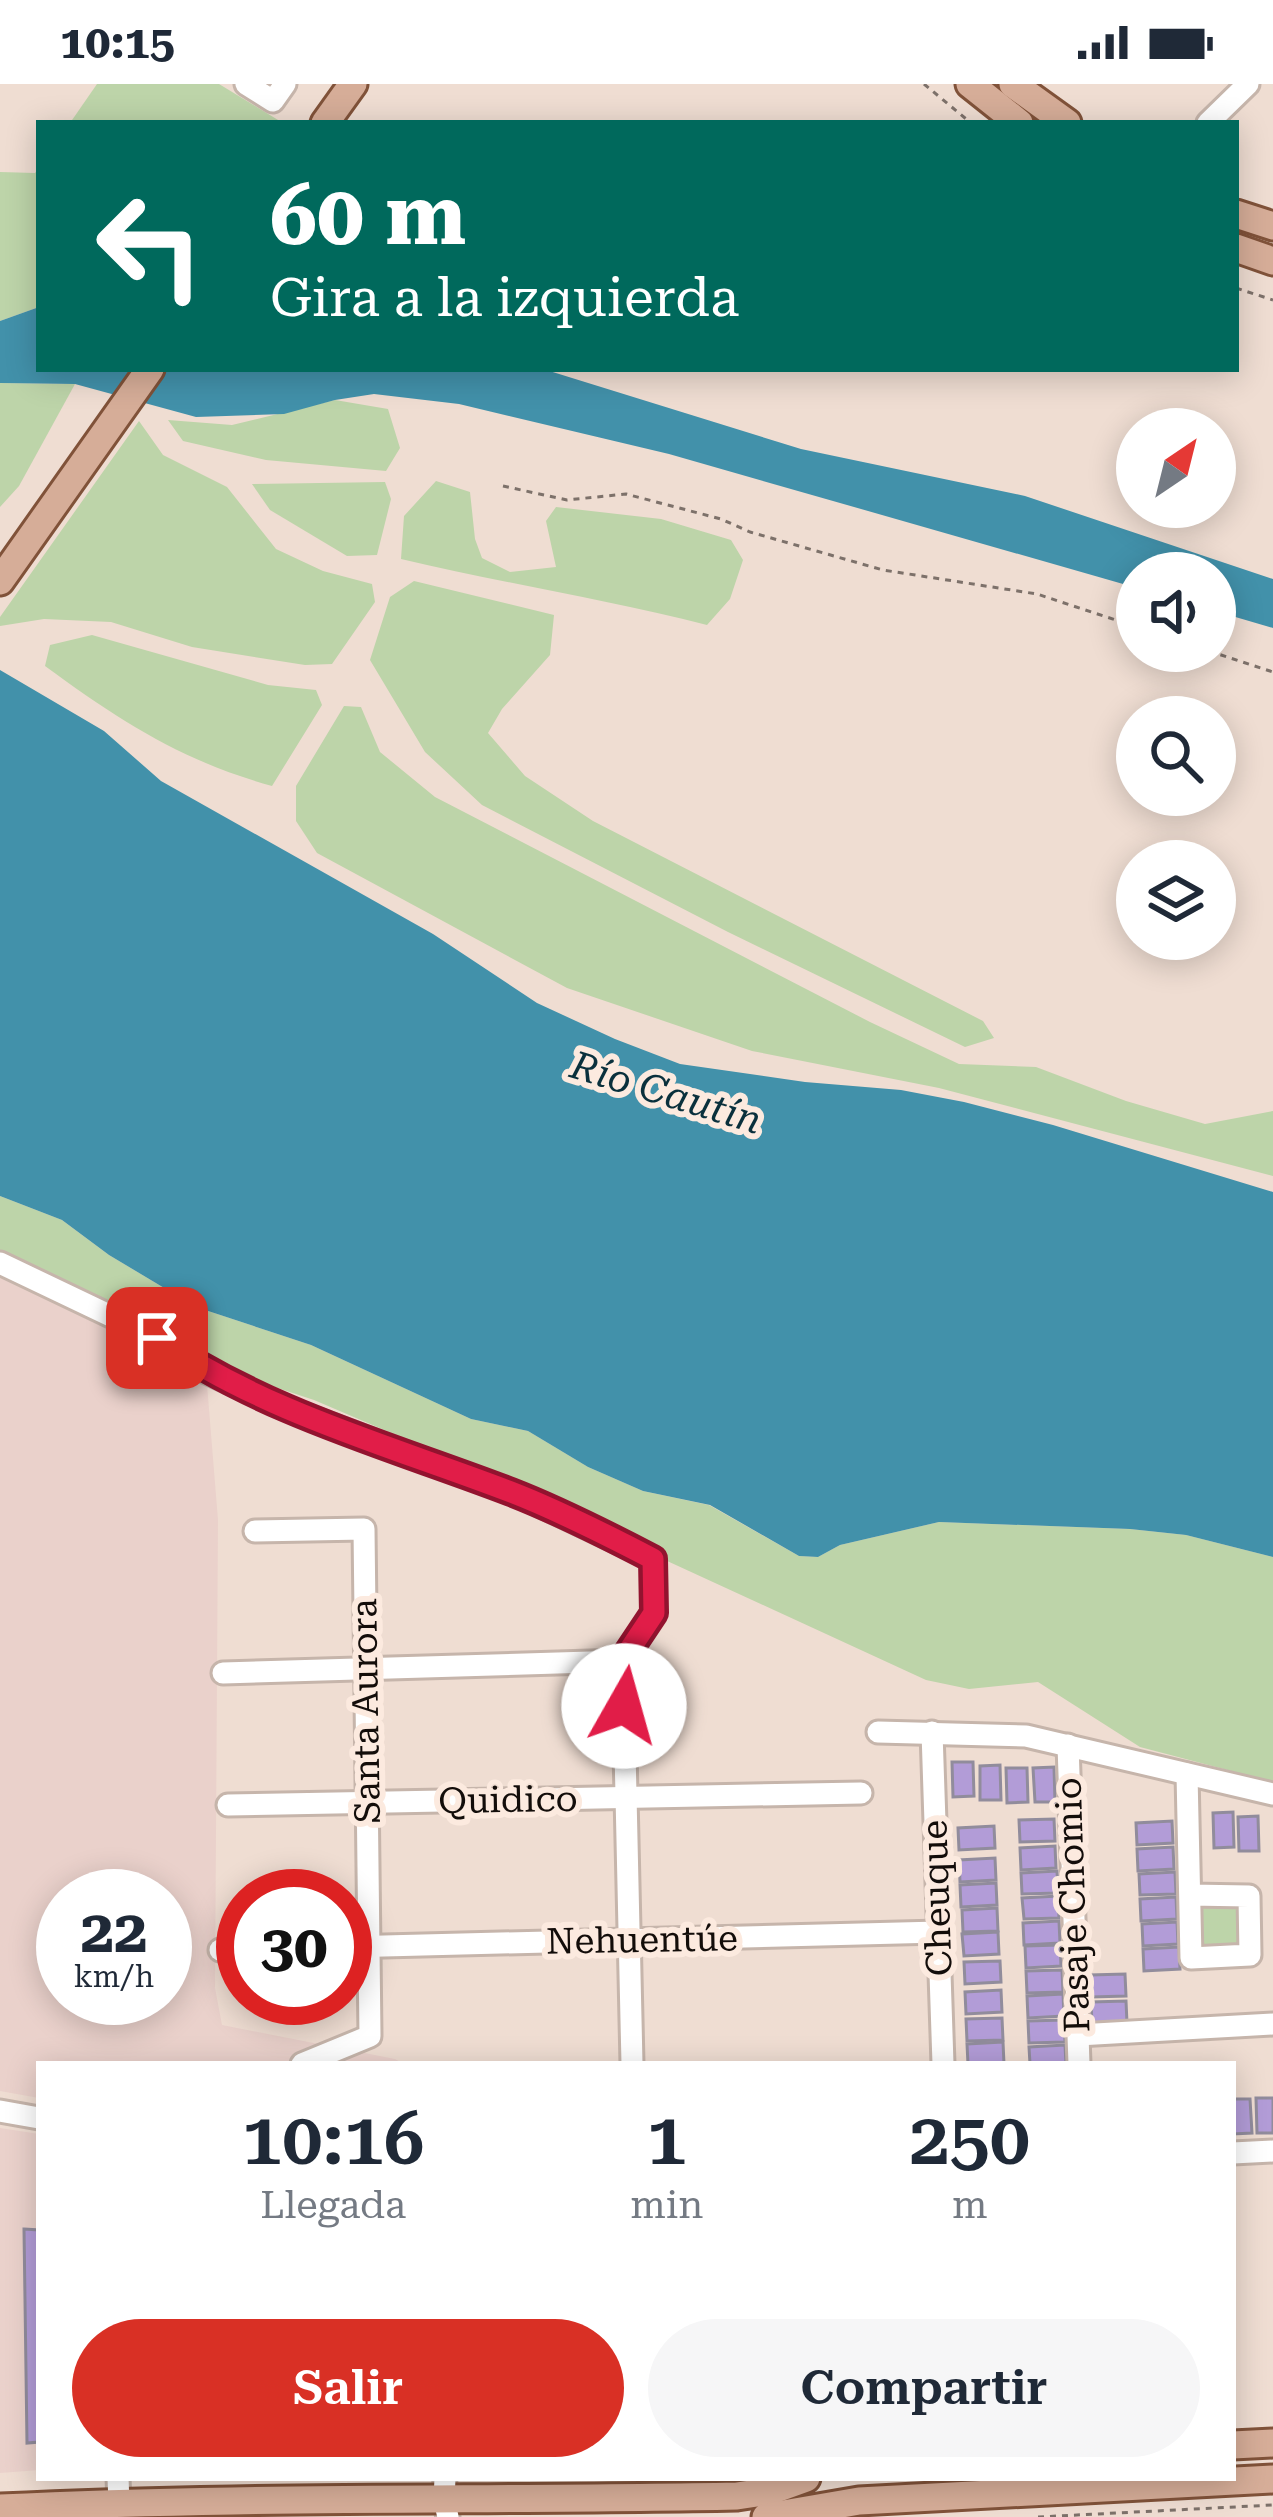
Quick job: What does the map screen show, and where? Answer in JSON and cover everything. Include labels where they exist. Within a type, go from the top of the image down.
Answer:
[{"type":"main road","points":[[327,120],[352,84]]},
{"type":"main road","points":[[970,84],[1015,120]]},
{"type":"main road","points":[[1013,84],[1063,120]]},
{"type":"main road","points":[[1239,215],[1273,226]]},
{"type":"main road","points":[[1239,249],[1273,261]]},
{"type":"main road","points":[[0,580],[148,372]]},
{"type":"main road","points":[[1236,2445],[1273,2443]]},
{"type":"main road","points":[[1236,2480],[1273,2479]]},
{"type":"main road","points":[[0,2508],[118,2490],[177,2508],[397,2500],[424,2492],[473,2490],[505,2499],[582,2508],[674,2488],[751,2495],[796,2481]]},
{"type":"main road","points":[[766,2517],[958,2487],[1194,2481]]},
{"type":"street","points":[[246,84],[279,93]]},
{"type":"street","points":[[1211,120],[1248,84]]},
{"type":"street","points":[[0,1263],[157,1338],[224,1381],[514,1493],[653,1559],[654,1613],[622,1661],[632,2061]]},
{"type":"street","name":"Santa Aurora","points":[[255,1531],[364,1529],[368,1869]]},
{"type":"street","points":[[223,1673],[622,1661]]},
{"type":"street","points":[[878,1732],[1026,1736],[1273,1794]]},
{"type":"street","name":"Cheuque","points":[[932,1732],[943,2061]]},
{"type":"street","name":"Pasaje Chomio","points":[[1068,1745],[1078,2061]]},
{"type":"street","points":[[1187,1774],[1190,1895]]},
{"type":"street","name":"Quidico","points":[[228,1805],[861,1793]]},
{"type":"street","name":"Nehuentúe","points":[[372,1946],[939,1933]]},
{"type":"street","points":[[1078,2036],[1273,2024]]},
{"type":"street","name":"Santa Aurora","points":[[309,2061],[370,2036],[370,2025]]},
{"type":"street","points":[[0,2111],[36,2117]]},
{"type":"street","points":[[1236,2153],[1273,2151]]},
{"type":"path","points":[[924,84],[967,120]]},
{"type":"path","points":[[1239,289],[1273,300]]},
{"type":"path","points":[[503,486],[567,500],[626,494],[721,518],[750,532],[883,570],[1037,594],[1116,620]]},
{"type":"path","points":[[1236,660],[1273,672]]},
{"type":"path","points":[[1038,2517],[1273,2505]]},
{"type":"shaded area","points":[[0,1263],[206,1372],[218,1520],[216,2025],[399,2061],[36,2061],[36,2097],[0,2091]]},
{"type":"shaded area","points":[[0,2128],[36,2134],[36,2470],[0,2473]]},
{"type":"green space","points":[[97,84],[219,84],[278,120],[72,120]]},
{"type":"green space","points":[[0,172],[35,173],[36,308],[0,321]]},
{"type":"green space","points":[[0,383],[75,384],[19,486],[0,507]]},
{"type":"green space","points":[[335,400],[388,409],[400,448],[386,471],[266,460],[183,441],[168,420],[232,425]]},
{"type":"green space","points":[[139,421],[163,455],[227,487],[276,549],[323,571],[372,584],[375,602],[332,664],[305,665],[192,647],[111,622],[44,619],[0,626],[0,617]]},
{"type":"green space","points":[[436,481],[470,492],[482,558],[510,572],[556,567],[546,521],[556,507],[661,519],[731,540],[743,560],[730,599],[707,625],[401,559],[404,516]]},
{"type":"green space","points":[[385,482],[391,499],[377,555],[347,556],[270,510],[252,484]]},
{"type":"green space","points":[[414,581],[554,615],[550,655],[502,709],[488,733],[525,776],[593,821],[983,1021],[994,1038],[965,1047],[482,805],[425,752],[370,660],[390,597]]},
{"type":"green space","points":[[92,635],[268,685],[316,690],[322,705],[272,786],[239,776],[153,737],[45,666],[50,645]]},
{"type":"green space","points":[[344,706],[361,707],[380,752],[435,797],[959,1064],[1036,1067],[1205,1124],[1273,1111],[1273,1176],[939,1088],[752,1051],[567,988],[317,853],[296,821],[296,786]]},
{"type":"green space","points":[[0,1196],[62,1220],[109,1255],[196,1307],[311,1345],[471,1419],[528,1431],[588,1467],[643,1491],[709,1505],[799,1556],[818,1557],[840,1545],[939,1522],[1130,1529],[1186,1535],[1273,1557],[1273,1782],[1140,1747],[1038,1682],[969,1689],[926,1680],[665,1560],[567,1508],[314,1400],[207,1365],[142,1318],[0,1252]]},
{"type":"green space","points":[[1245,1899],[1246,1951],[1195,1954],[1194,1901]]},
{"type":"water","points":[[36,308],[36,372],[553,372],[801,449],[1025,496],[1192,552],[1116,552],[1116,582],[669,454],[459,404],[374,394],[284,414],[196,417],[75,384],[0,383],[0,321]]},
{"type":"water","points":[[1236,567],[1273,579],[1273,628],[1236,617]]},
{"type":"water","name":"Río Cautín","points":[[0,670],[104,731],[161,781],[433,934],[537,1003],[615,1039],[680,1064],[964,1102],[1273,1192],[1273,1557],[1186,1535],[1130,1529],[939,1522],[840,1545],[818,1557],[799,1556],[710,1505],[643,1491],[588,1467],[528,1431],[471,1419],[311,1345],[196,1307],[109,1255],[62,1220],[0,1196]]},
{"type":"building","points":[[952,1762],[973,1762],[974,1796],[953,1797]]},
{"type":"building","points":[[1000,1765],[1001,1800],[980,1800],[980,1766]]},
{"type":"building","points":[[1054,1767],[1055,1802],[1035,1802],[1033,1768]]},
{"type":"building","points":[[1006,1768],[1027,1768],[1028,1802],[1007,1803]]},
{"type":"building","points":[[1233,1812],[1234,1847],[1214,1848],[1213,1813]]},
{"type":"building","points":[[1258,1816],[1259,1851],[1239,1851],[1238,1817]]},
{"type":"building","points":[[1054,1819],[1055,1841],[1020,1842],[1019,1820]]},
{"type":"building","points":[[1172,1821],[1173,1843],[1137,1845],[1136,1823]]},
{"type":"building","points":[[994,1826],[995,1848],[959,1850],[958,1828]]},
{"type":"building","points":[[1055,1846],[1056,1868],[1021,1870],[1020,1848]]},
{"type":"building","points":[[1173,1847],[1174,1869],[1138,1871],[1137,1849]]},
{"type":"building","points":[[995,1858],[996,1880],[960,1882],[959,1860]]},
{"type":"building","points":[[1057,1871],[1058,1893],[1022,1894],[1021,1873]]},
{"type":"building","points":[[1175,1872],[1176,1894],[1140,1895],[1139,1874]]},
{"type":"building","points":[[996,1883],[997,1905],[961,1907],[960,1885]]},
{"type":"building","points":[[1058,1896],[1059,1918],[1024,1919],[1022,1898]]},
{"type":"building","points":[[1176,1897],[1177,1919],[1141,1921],[1140,1899]]},
{"type":"building","points":[[997,1908],[998,1931],[963,1932],[962,1910]]},
{"type":"building","points":[[1059,1921],[1060,1943],[1024,1945],[1023,1923]]},
{"type":"building","points":[[1177,1922],[1178,1944],[1143,1946],[1142,1924]]},
{"type":"building","points":[[998,1932],[999,1954],[964,1956],[962,1934]]},
{"type":"building","points":[[1060,1945],[1061,1966],[1026,1968],[1025,1946]]},
{"type":"building","points":[[1179,1947],[1180,1969],[1144,1971],[1143,1949]]},
{"type":"building","points":[[1000,1961],[1001,1982],[965,1984],[964,1962]]},
{"type":"building","points":[[1062,1970],[1063,1992],[1027,1993],[1026,1971]]},
{"type":"building","points":[[1125,1974],[1126,1996],[1091,1997],[1090,1975]]},
{"type":"building","points":[[1001,1990],[1002,2012],[966,2014],[965,1992]]},
{"type":"building","points":[[1063,1994],[1064,2016],[1028,2018],[1027,1996]]},
{"type":"building","points":[[1126,2001],[1127,2023],[1092,2024],[1091,2002]]},
{"type":"building","points":[[1002,2018],[1003,2040],[967,2041],[966,2019]]},
{"type":"building","points":[[1064,2020],[1065,2042],[1029,2043],[1028,2021]]},
{"type":"building","points":[[1003,2042],[1004,2061],[968,2061],[967,2044]]},
{"type":"building","points":[[1065,2045],[1066,2061],[1030,2061],[1029,2047]]},
{"type":"building","points":[[1256,2098],[1273,2098],[1273,2133],[1257,2133]]},
{"type":"building","points":[[1236,2099],[1250,2099],[1252,2133],[1236,2134]]},
{"type":"building","points":[[24,2229],[36,2230],[36,2442],[27,2443]]},
{"type":"route","points":[[157,1338],[206,1372],[281,1406],[514,1493],[653,1559],[654,1613],[622,1661],[624,1706]]}]
